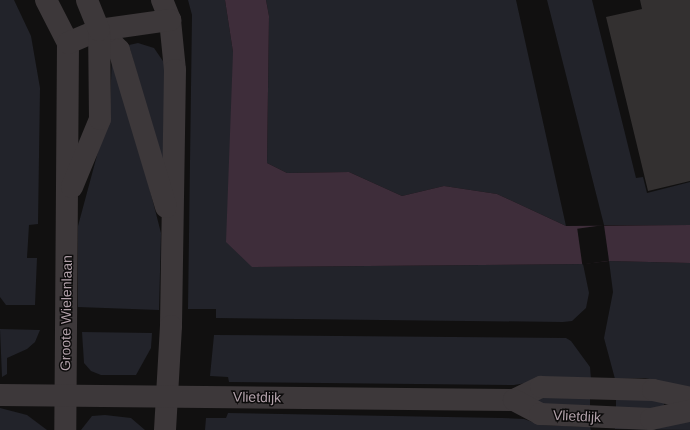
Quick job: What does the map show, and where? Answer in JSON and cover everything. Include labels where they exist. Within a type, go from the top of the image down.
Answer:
[{"type":"street","name":"Groote Wielenlaan","points":[[46,0],[68,43],[65,430]]},
{"type":"street","name":"Groote Wielenlaan","points":[[68,195],[100,119],[99,30],[87,0]]},
{"type":"street","name":"Groote Wielenlaan","points":[[162,0],[170,20],[175,70],[172,227],[165,430]]},
{"type":"street","points":[[68,43],[99,30],[170,20]]},
{"type":"street","name":"Groote Wielenlaan","points":[[99,30],[119,50],[172,227]]},
{"type":"street","name":"Vlietdijk","points":[[0,395],[514,400],[541,387],[653,390],[690,398]]},
{"type":"street","name":"Vlietdijk","points":[[514,400],[540,414],[651,419],[690,411]]},
{"type":"shaded area","points":[[0,0],[14,0],[31,36],[40,88],[38,224],[29,225],[27,258],[37,258],[35,305],[6,305],[0,297]]},
{"type":"shaded area","points":[[188,0],[225,0],[233,52],[252,267],[583,264],[589,293],[586,308],[572,321],[563,322],[216,318],[216,309],[188,309],[192,15]]},
{"type":"shaded area","points":[[225,0],[266,0],[269,16],[267,163],[287,173],[349,172],[402,196],[444,186],[497,194],[566,226],[690,225],[690,263],[609,261],[583,264],[252,267],[226,242],[233,52]]},
{"type":"shaded area","points":[[266,0],[516,0],[566,226],[497,194],[444,186],[402,196],[349,172],[287,173],[267,163],[269,16]]},
{"type":"shaded area","points":[[547,0],[592,0],[636,178],[643,177],[647,193],[690,182],[690,225],[604,225]]},
{"type":"shaded area","points":[[138,43],[154,48],[165,64],[163,164],[161,163],[129,45]]},
{"type":"shaded area","points":[[115,54],[161,233],[159,310],[78,307],[78,226],[110,107],[112,55]]},
{"type":"shaded area","points":[[609,261],[690,263],[690,388],[645,378],[615,379],[604,338],[613,292]]},
{"type":"shaded area","points":[[0,329],[40,330],[35,342],[27,349],[7,358],[7,374],[2,377]]},
{"type":"shaded area","points":[[82,332],[152,333],[151,348],[136,375],[101,375],[91,371],[84,363]]},
{"type":"shaded area","points":[[214,335],[566,338],[571,341],[590,367],[591,379],[557,378],[514,385],[229,382],[228,377],[210,376]]},
{"type":"shaded area","points":[[555,396],[590,398],[590,406],[540,408],[537,399]]},
{"type":"shaded area","points":[[616,397],[647,397],[665,403],[662,408],[616,410]]},
{"type":"shaded area","points":[[0,408],[27,415],[47,430],[0,430]]},
{"type":"shaded area","points":[[228,413],[524,419],[541,425],[590,427],[591,430],[205,430],[206,418],[226,418]]},
{"type":"shaded area","points":[[105,415],[131,418],[145,430],[81,430],[92,416]]},
{"type":"shaded area","points":[[690,421],[690,430],[615,429],[615,427]]},
{"type":"pier","points":[[604,225],[609,261],[582,264],[577,229]]},
{"type":"building","points":[[640,0],[690,0],[690,181],[648,191],[606,17],[642,9]]}]
